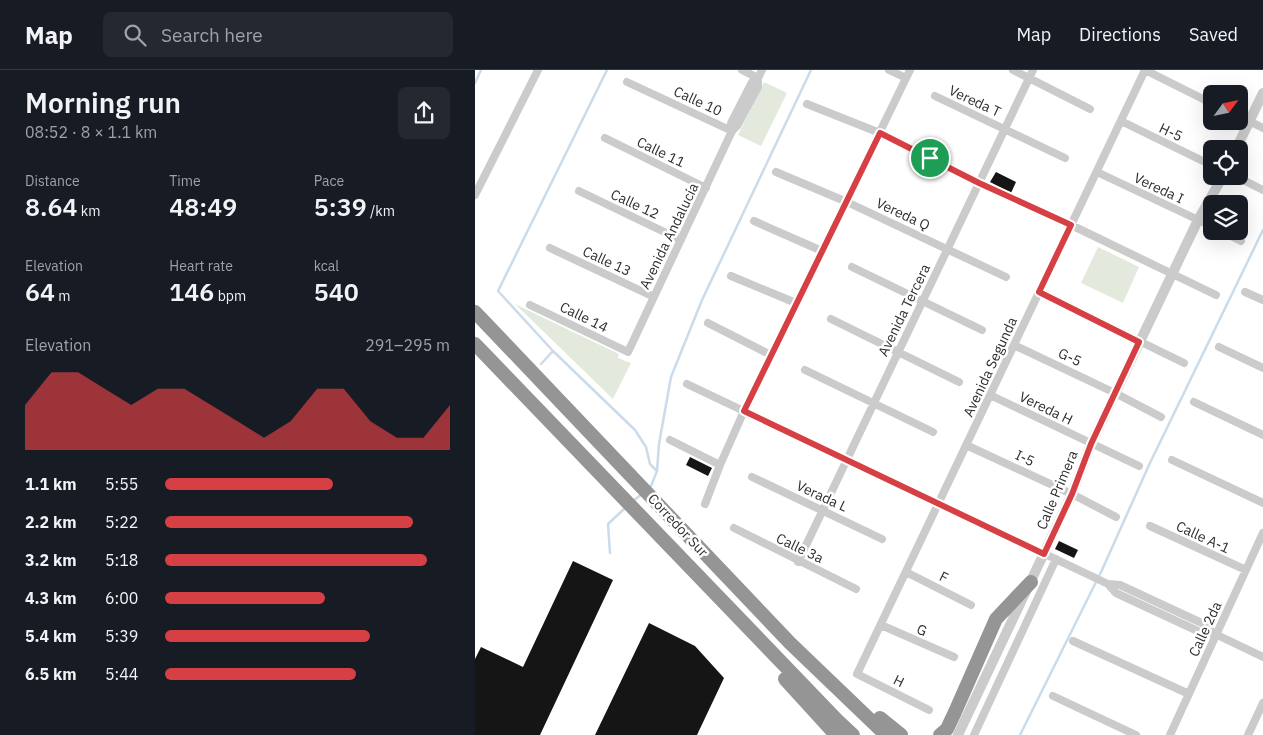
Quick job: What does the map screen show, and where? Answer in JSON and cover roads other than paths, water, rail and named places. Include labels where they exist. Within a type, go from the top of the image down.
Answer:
[{"type":"highway","name":"Corredor Sur","points":[[475,312],[790,643],[886,735]]},
{"type":"highway","name":"Corredor Sur","points":[[475,344],[852,735]]},
{"type":"highway","points":[[940,735],[947,729],[996,619],[1031,582]]},
{"type":"highway","points":[[718,597],[789,684],[836,735]]},
{"type":"highway","points":[[790,643],[901,735]]},
{"type":"street","points":[[475,195],[537,70]]},
{"type":"street","points":[[742,70],[758,78]]},
{"type":"street","name":"Avenida Andalucía","points":[[628,352],[732,131],[731,123],[752,82],[758,78],[762,70]]},
{"type":"street","points":[[889,70],[906,78]]},
{"type":"street","points":[[705,504],[744,411],[910,70]]},
{"type":"street","points":[[1013,70],[1031,74],[1090,109]]},
{"type":"street","points":[[1145,70],[1203,99]]},
{"type":"street","name":"Avenida Segunda","points":[[857,674],[1145,70]]},
{"type":"street","name":"Avenida Tercera","points":[[798,562],[1031,74]]},
{"type":"street","name":"Calle 10","points":[[627,82],[732,131]]},
{"type":"street","points":[[1241,140],[1263,93]]},
{"type":"street","name":"Vereda T","points":[[935,96],[1065,158]]},
{"type":"street","points":[[807,104],[880,133],[979,183],[1216,295]]},
{"type":"street","name":"H-5","points":[[1121,122],[1203,161]]},
{"type":"street","points":[[1249,122],[1263,128]]},
{"type":"street","name":"Calle 11","points":[[605,138],[706,188]]},
{"type":"street","name":"Vereda Q","points":[[776,172],[847,202],[1006,278]]},
{"type":"street","name":"Vereda I","points":[[1097,172],[1203,222]]},
{"type":"street","points":[[1248,182],[1263,190]]},
{"type":"street","name":"Calle Primera","points":[[958,735],[1072,494],[1091,444],[1139,342],[1198,220],[1218,185]]},
{"type":"street","name":"Calle 12","points":[[579,191],[681,240]]},
{"type":"street","points":[[755,221],[822,251]]},
{"type":"street","name":"Calle 13","points":[[550,248],[654,297]]},
{"type":"street","points":[[853,267],[982,330]]},
{"type":"street","points":[[731,276],[796,304]]},
{"type":"street","points":[[1039,292],[1184,363]]},
{"type":"street","points":[[1245,292],[1263,300]]},
{"type":"street","name":"Calle 14","points":[[531,305],[628,352]]},
{"type":"street","points":[[831,318],[959,382]]},
{"type":"street","points":[[708,323],[771,355]]},
{"type":"street","name":"G-5","points":[[1014,345],[1161,417]]},
{"type":"street","points":[[1219,347],[1263,368]]},
{"type":"street","points":[[805,370],[933,432]]},
{"type":"street","points":[[687,384],[1105,583],[1120,585],[1158,608],[1206,625],[1214,633],[1263,657]]},
{"type":"street","name":"Vereda H","points":[[990,395],[1139,466]]},
{"type":"street","points":[[1194,402],[1263,435]]},
{"type":"street","points":[[670,440],[720,465]]},
{"type":"street","name":"I-5","points":[[967,445],[1072,494],[1116,517]]},
{"type":"street","points":[[1172,460],[1263,503]]},
{"type":"street","name":"Verada L","points":[[752,478],[882,539]]},
{"type":"street","name":"Calle A-1","points":[[1150,526],[1246,570]]},
{"type":"street","name":"Calle 3a","points":[[734,528],[798,562],[856,589]]},
{"type":"street","name":"Calle 2da","points":[[1170,735],[1214,633],[1263,533]]},
{"type":"street","points":[[974,735],[1055,559]]},
{"type":"street","name":"F","points":[[905,572],[971,605]]},
{"type":"street","name":"G","points":[[881,625],[954,657]]},
{"type":"street","points":[[1073,640],[1189,694]]},
{"type":"street","name":"H","points":[[857,674],[929,710]]},
{"type":"street","points":[[1053,696],[1137,735]]},
{"type":"street","points":[[1248,735],[1263,703]]},
{"type":"waterway","points":[[475,83],[481,70]]},
{"type":"waterway","points":[[541,364],[553,351],[498,291],[607,70]]},
{"type":"waterway","points":[[651,486],[657,471],[659,444],[671,377],[702,300],[811,70]]},
{"type":"waterway","points":[[1020,735],[1102,570],[1149,465],[1263,230]]},
{"type":"waterway","points":[[553,351],[635,430],[646,447],[650,464],[657,471]]},
{"type":"waterway","points":[[633,501],[642,494]]},
{"type":"waterway","points":[[610,553],[608,524],[625,508]]}]
